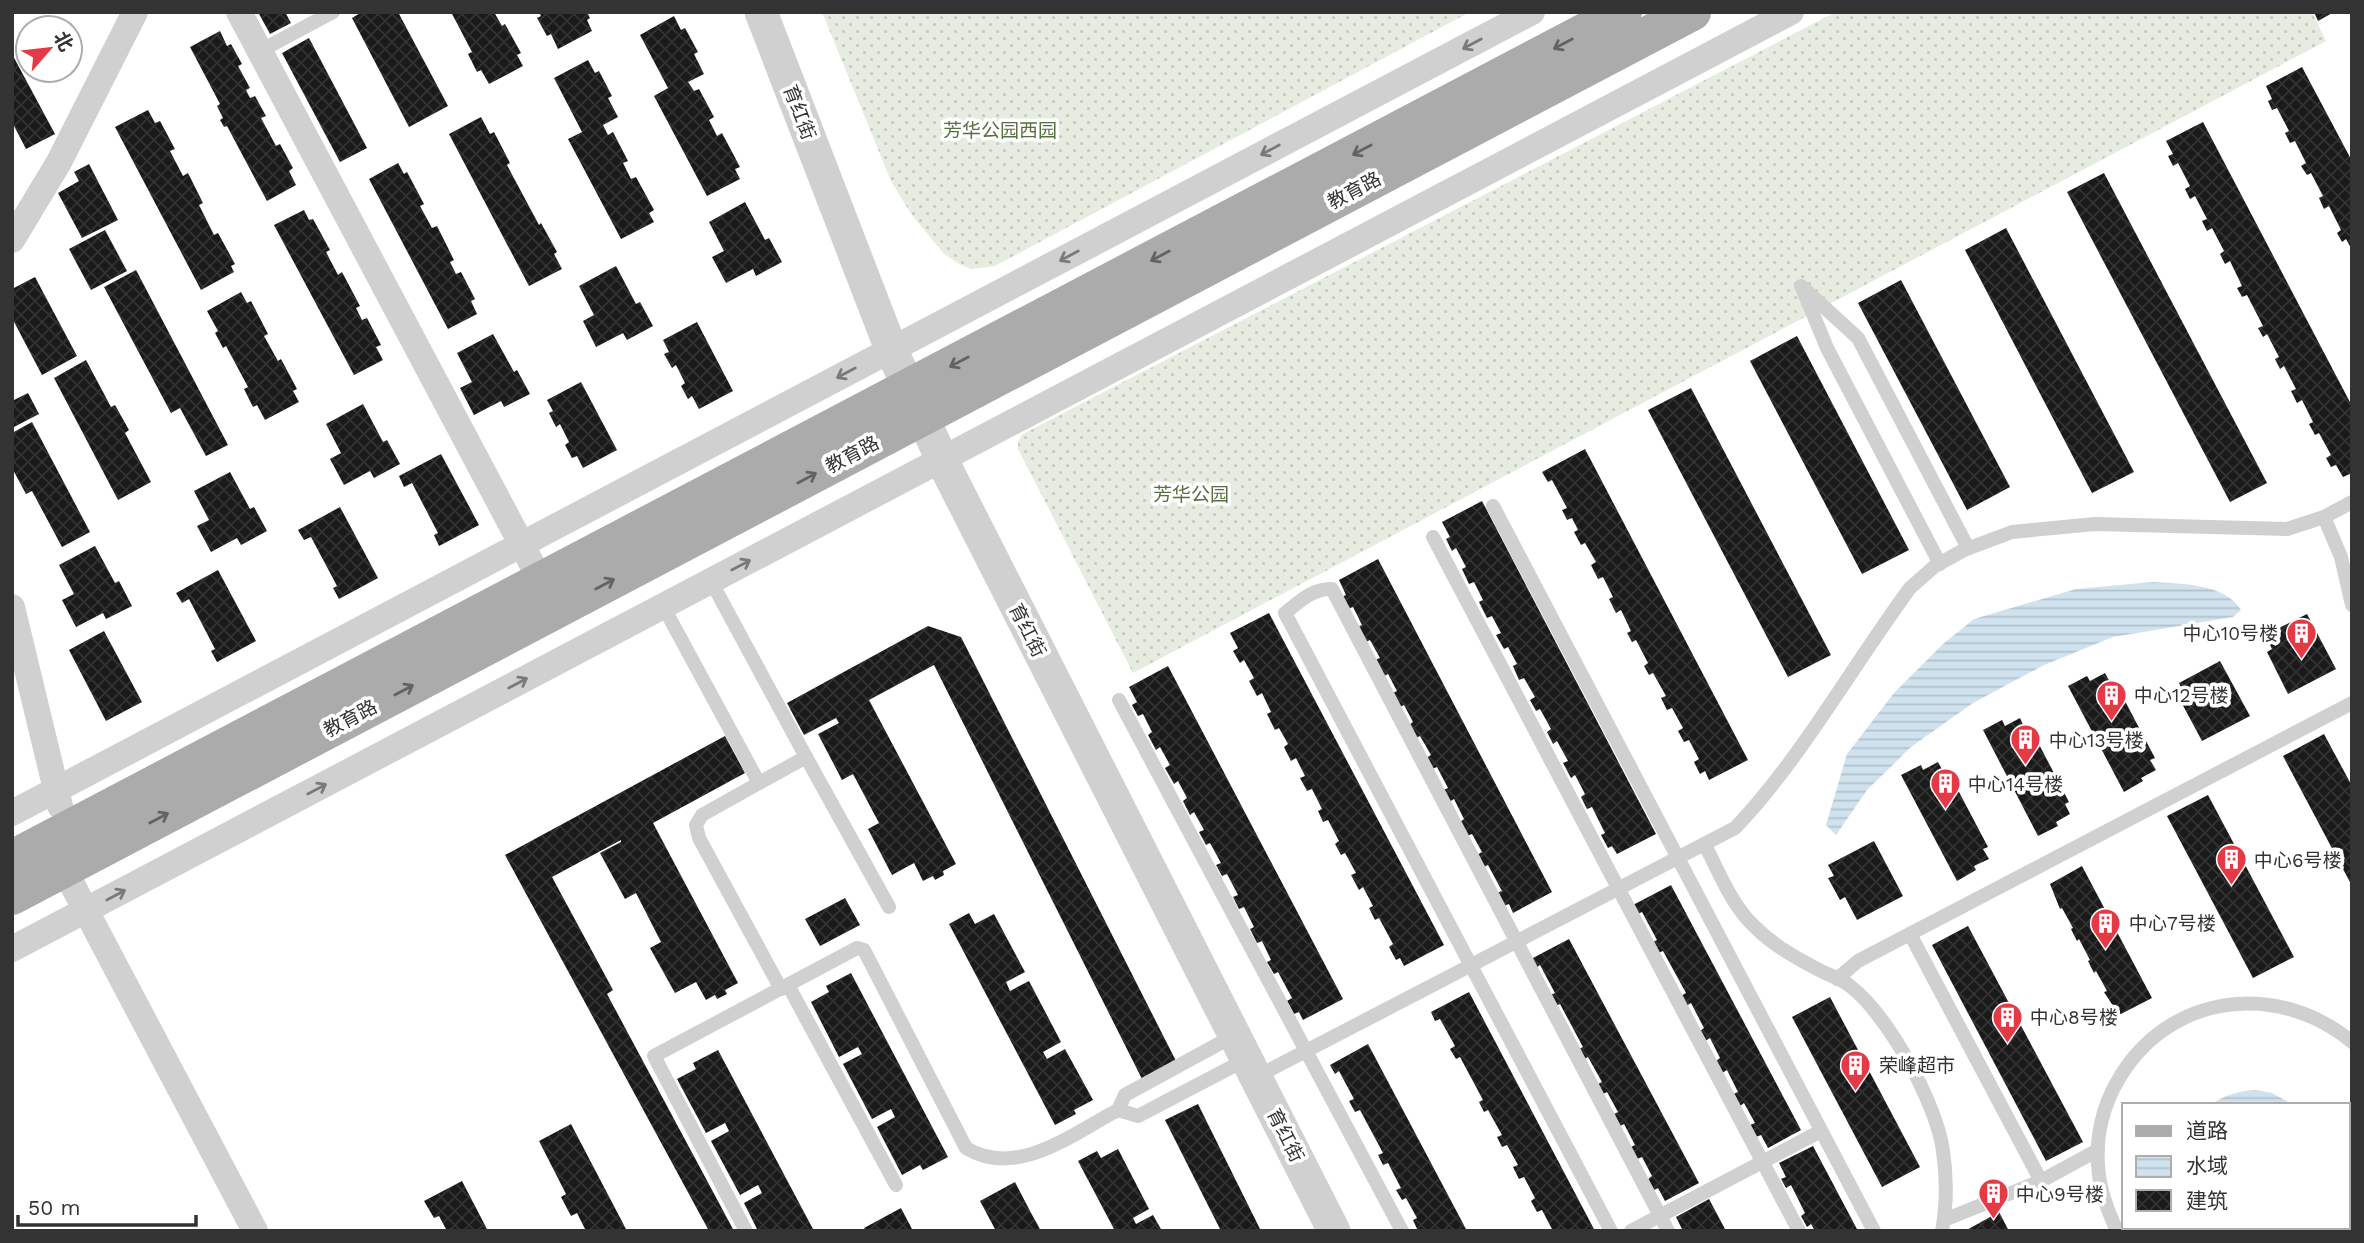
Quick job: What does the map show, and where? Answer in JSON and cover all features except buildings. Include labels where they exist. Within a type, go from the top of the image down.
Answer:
[{"type":"main road","name":"教育路","points":[[12,896],[1623,12]]},
{"type":"main road","name":"教育路","points":[[12,859],[541,581],[916,402],[1692,12]]},
{"type":"street","points":[[12,240],[59,162],[135,12]]},
{"type":"street","points":[[239,12],[541,581]]},
{"type":"street","name":"育红街","points":[[761,12],[891,349],[942,459],[1334,1231]]},
{"type":"street","points":[[12,813],[1532,12]]},
{"type":"street","points":[[12,950],[1791,12]]},
{"type":"street","points":[[12,607],[66,831]]},
{"type":"street","points":[[64,869],[255,1231]]},
{"type":"lane","points":[[260,51],[333,12]]},
{"type":"lane","points":[[1940,564],[1828,348],[1801,286],[1858,338],[1968,548]]},
{"type":"lane","points":[[746,1231],[654,1056],[857,948],[864,950],[966,1147],[979,1156],[1000,1159],[1031,1155],[1118,1110],[1125,1095],[1246,1057],[1306,1051],[1735,828],[1752,811],[1910,588],[1940,564],[1968,548],[2012,533],[2047,527],[2095,524],[2287,529],[2324,517],[2352,502]]},
{"type":"lane","points":[[1493,506],[1874,1231]]},
{"type":"lane","points":[[2324,517],[2341,557],[2352,605]]},
{"type":"lane","points":[[1433,537],[1799,1231]]},
{"type":"lane","points":[[711,581],[889,907]]},
{"type":"lane","points":[[1611,1231],[1285,613],[1306,597],[1324,589],[1332,589],[1668,1231]]},
{"type":"lane","points":[[663,607],[759,783]]},
{"type":"lane","points":[[1119,700],[1402,1231]]},
{"type":"lane","points":[[1838,979],[1858,961],[2352,703]]},
{"type":"lane","points":[[806,757],[702,815],[696,825],[699,838],[896,1185]]},
{"type":"lane","points":[[1705,845],[1732,897],[1752,925],[1781,948],[1849,985],[1875,1010],[1921,1087],[1935,1121],[1943,1149],[1947,1205],[1943,1226]]},
{"type":"lane","points":[[1910,934],[2041,1181]]},
{"type":"lane","points":[[2117,1231],[2101,1188],[2098,1150],[2103,1115],[2123,1070],[2138,1051],[2157,1034],[2200,1011],[2223,1005],[2248,1003],[2272,1004],[2296,1010],[2318,1019],[2352,1042]]},
{"type":"lane","points":[[1118,1110],[1138,1116],[1246,1057]]},
{"type":"lane","points":[[1631,1231],[1821,1131]]},
{"type":"lane","points":[[1943,1226],[2041,1181],[2098,1150]]},
{"type":"green space","name":"芳华公园西园","points":[[822,12],[1470,12],[995,266],[971,269],[944,254],[911,214],[891,181]]},
{"type":"green space","name":"芳华公园","points":[[1836,12],[2312,12],[2326,41],[1133,673],[1018,449],[1018,442],[1023,434]]},
{"type":"water","points":[[2153,582],[2213,590],[2234,601],[2241,610],[2233,617],[2113,637],[2044,665],[1973,703],[1911,747],[1867,790],[1836,835],[1826,825],[1847,754],[1894,693],[1943,644],[1974,619],[2076,589]]},
{"type":"water","points":[[2243,1091],[2272,1093],[2290,1103],[2214,1103]]},
{"type":"place","name":"中心10号楼","points":[[2301,660]]},
{"type":"place","name":"中心12号楼","points":[[2111,722]]},
{"type":"place","name":"中心13号楼","points":[[2026,767]]},
{"type":"place","name":"中心14号楼","points":[[1945,811]]},
{"type":"place","name":"中心6号楼","points":[[2231,887]]},
{"type":"place","name":"中心7号楼","points":[[2106,950]]},
{"type":"place","name":"中心8号楼","points":[[2007,1044]]},
{"type":"place","name":"荣峰超市","points":[[1856,1092]]},
{"type":"place","name":"中心9号楼","points":[[1993,1221]]}]
